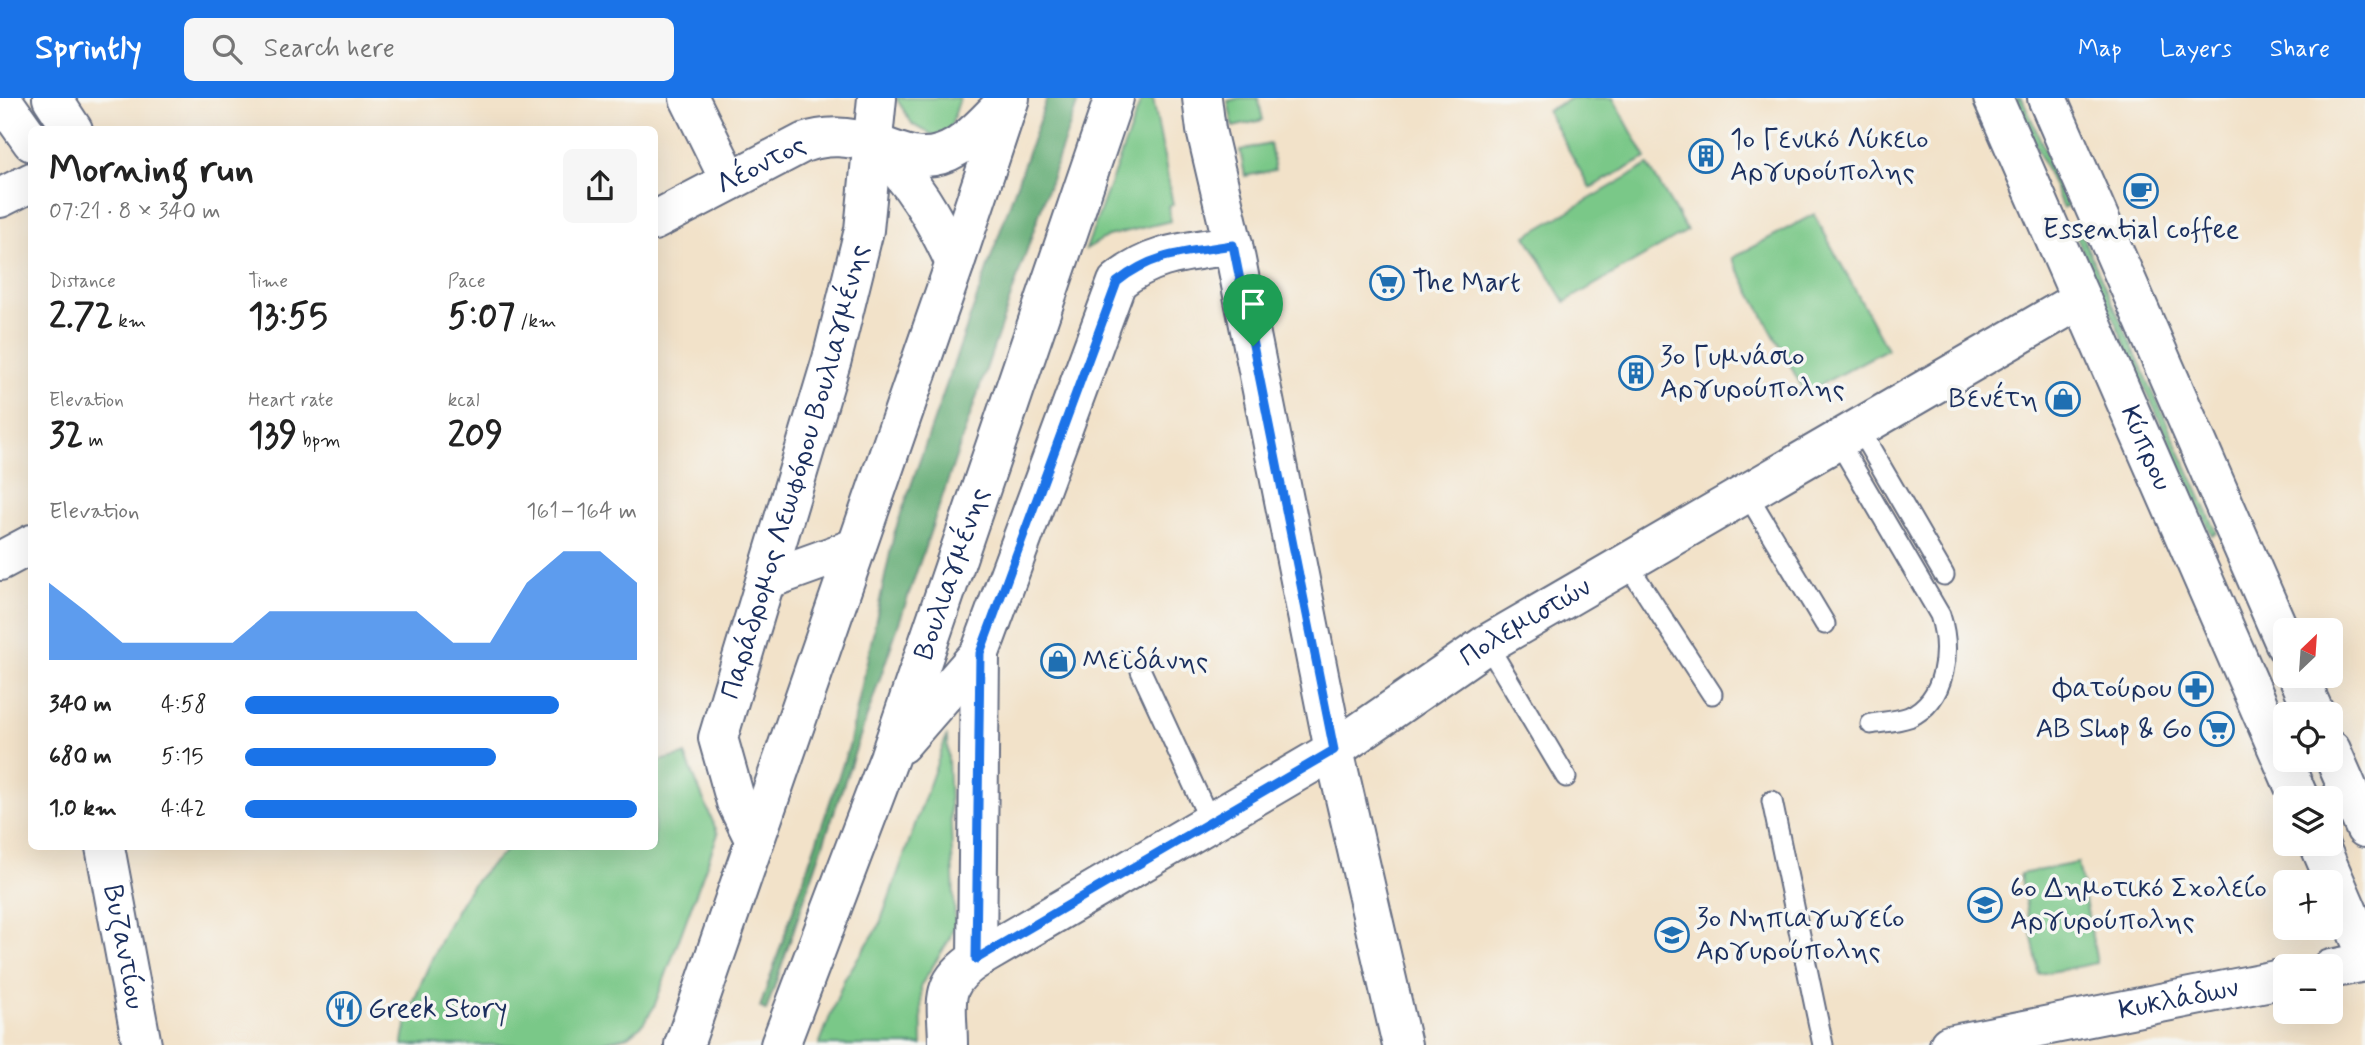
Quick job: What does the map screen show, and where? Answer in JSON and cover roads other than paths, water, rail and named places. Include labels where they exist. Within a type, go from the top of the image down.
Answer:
[{"type":"street","points":[[1,98],[28,136]]},
{"type":"street","points":[[52,98],[70,126]]},
{"type":"street","points":[[688,98],[730,181]]},
{"type":"street","name":"Παράδρομος Λεωφόρου Βουλιαγμένης","points":[[754,839],[736,802],[718,738],[832,359],[861,243],[877,98]]},
{"type":"street","points":[[684,1045],[956,263],[1010,98]]},
{"type":"street","name":"Λέοντος","points":[[658,219],[817,138],[844,136],[912,156],[936,158],[961,146],[1010,98]]},
{"type":"street","name":"Βουλιαγμένης","points":[[780,1045],[888,758],[1114,98]]},
{"type":"street","points":[[1202,98],[1206,130],[1233,245],[1334,750],[1402,1045]]},
{"type":"street","name":"Κύπρου","points":[[1993,98],[2294,786]]},
{"type":"street","name":"Κύπρου","points":[[2047,98],[2274,618]]},
{"type":"street","points":[[874,144],[899,168],[933,215],[956,263]]},
{"type":"street","points":[[0,198],[28,184]]},
{"type":"street","points":[[948,1045],[948,988],[953,978],[976,959],[980,653],[1117,282],[1135,267],[1160,256],[1233,245]]},
{"type":"street","name":"Πολεμιστών","points":[[976,959],[1334,750],[1487,644],[2081,299]]},
{"type":"street","points":[[0,561],[28,546]]},
{"type":"street","points":[[766,580],[855,548]]},
{"type":"street","points":[[888,758],[980,653]]},
{"type":"street","points":[[2341,772],[2365,828]]},
{"type":"street","name":"Βυζαντίου","points":[[106,850],[142,1045]]},
{"type":"street","points":[[2324,856],[2365,951]]},
{"type":"street","points":[[2343,967],[2365,962]]},
{"type":"street","name":"Κυκλάδων","points":[[1949,1045],[2273,981]]},
{"type":"lane","points":[[1847,433],[1944,575]]},
{"type":"lane","points":[[1847,433],[1940,615],[1946,635],[1944,666],[1938,690],[1928,703],[1909,717],[1871,724]]},
{"type":"lane","points":[[1746,492],[1825,624]]},
{"type":"lane","points":[[1626,562],[1712,694]]},
{"type":"lane","points":[[1487,644],[1566,777]]},
{"type":"lane","points":[[1141,671],[1210,821]]},
{"type":"lane","points":[[1772,801],[1823,1045]]},
{"type":"place","name":"1ο Γενικό Λύκειο Αργυρούπολης","points":[[1706,156]]},
{"type":"place","name":"Essential coffee","points":[[2141,191]]},
{"type":"place","name":"The Mart","points":[[1387,283]]},
{"type":"place","name":"3ο Γυμνάσιο Αργυρούπολης","points":[[1636,373]]},
{"type":"place","name":"Βενέτη","points":[[2063,399]]},
{"type":"place","name":"Μεϊδάνης","points":[[1058,661]]},
{"type":"place","name":"Φατούρου","points":[[2196,689]]},
{"type":"place","name":"ΑΒ Shop & Go","points":[[2217,729]]},
{"type":"place","name":"6ο Δημοτικό Σχολείο Αργυρούπολης","points":[[1985,905]]},
{"type":"place","name":"3ο Νηπιαγωγείο Αργυρούπολης","points":[[1672,935]]},
{"type":"place","name":"Greek Story","points":[[344,1009]]}]
